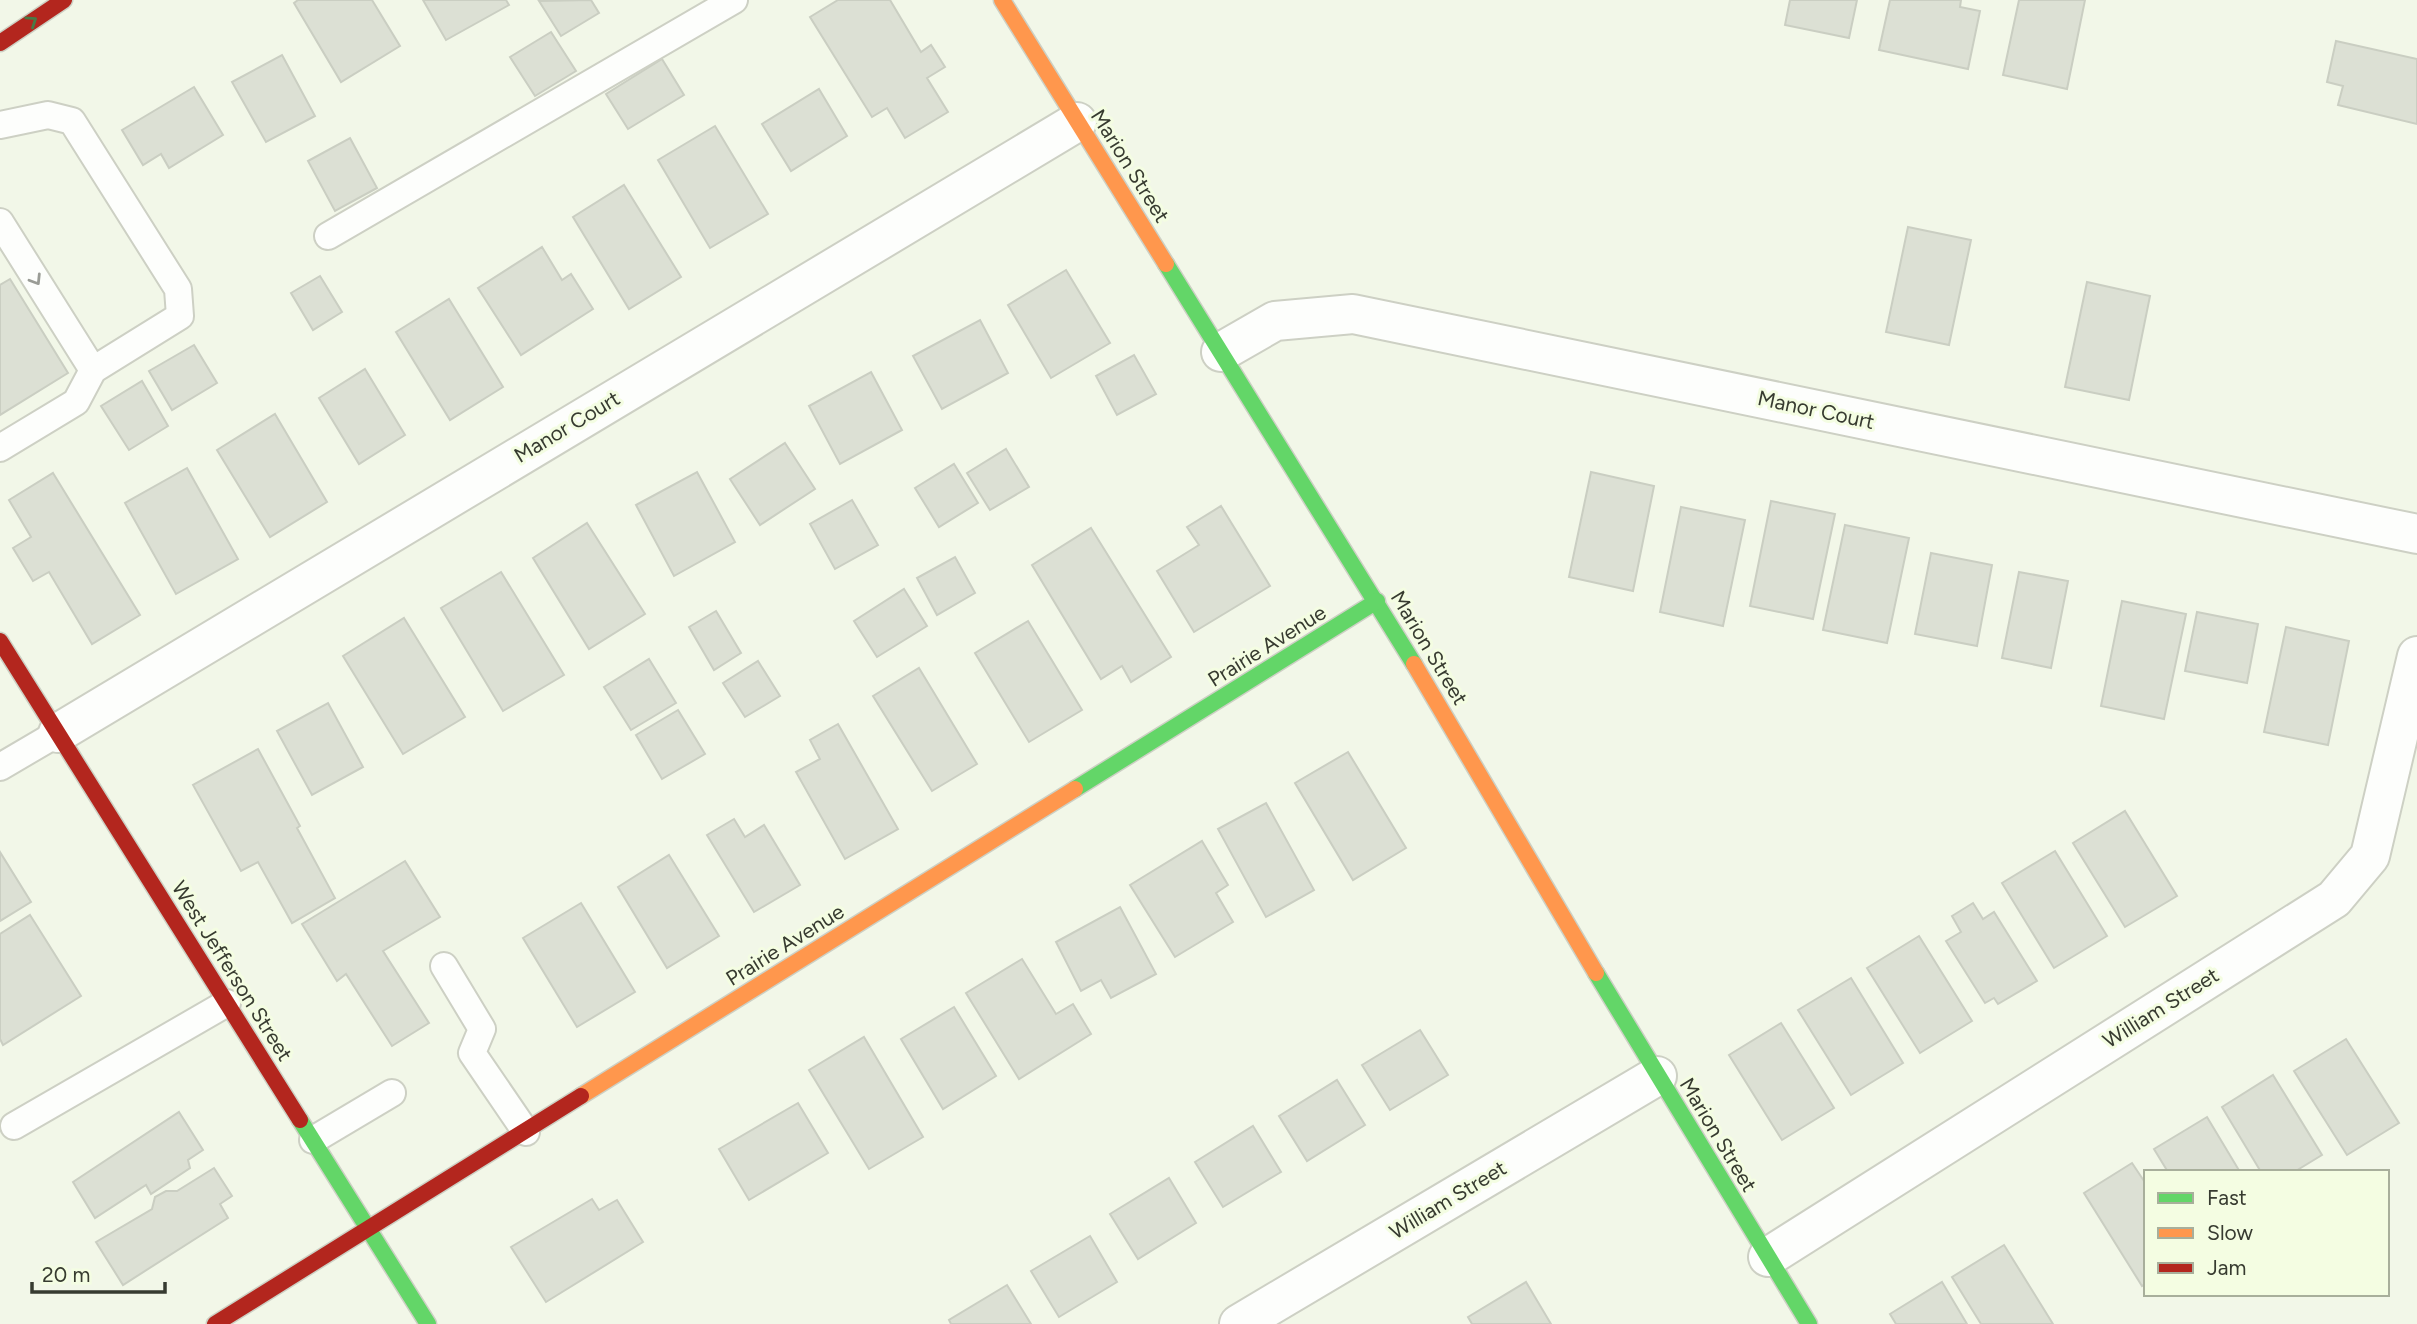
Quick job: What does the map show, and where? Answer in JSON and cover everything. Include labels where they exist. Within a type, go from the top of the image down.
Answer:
[{"type":"street","points":[[0,43],[64,0]]},
{"type":"street","name":"Marion Street","points":[[1002,0],[1377,601],[1657,1076],[1810,1324]]},
{"type":"street","name":"Manor Court","points":[[58,733],[1077,122]]},
{"type":"street","name":"Manor Court","points":[[1221,352],[1275,321],[1353,314],[2417,534]]},
{"type":"street","name":"Prairie Avenue","points":[[215,1324],[1377,601]]},
{"type":"street","name":"West Jefferson Street","points":[[0,641],[428,1324]]},
{"type":"street","name":"William Street","points":[[1768,1257],[2334,899],[2370,856],[2417,656]]},
{"type":"street","name":"William Street","points":[[1239,1324],[1657,1076]]},
{"type":"lane","points":[[328,236],[734,0]]},
{"type":"lane","points":[[0,125],[48,115],[72,121],[178,289],[180,316],[93,370],[76,402],[0,448]]},
{"type":"lane","points":[[0,222],[93,370]]},
{"type":"lane","points":[[0,767],[58,733]]},
{"type":"lane","points":[[444,966],[482,1029],[472,1053],[526,1132]]},
{"type":"lane","points":[[13,1126],[227,1003]]},
{"type":"lane","points":[[313,1140],[392,1093]]},
{"type":"building","points":[[298,0],[372,0],[400,46],[341,82],[294,3]]},
{"type":"building","points":[[423,0],[506,0],[509,5],[446,40]]},
{"type":"building","points":[[591,0],[599,13],[561,36],[539,1]]},
{"type":"building","points":[[838,0],[890,0],[921,52],[931,45],[945,67],[927,78],[948,112],[905,138],[887,108],[872,117],[810,17]]},
{"type":"building","points":[[1790,0],[1857,0],[1849,38],[1785,25]]},
{"type":"building","points":[[1890,0],[1961,0],[1960,7],[1980,11],[1968,69],[1879,50]]},
{"type":"building","points":[[2019,0],[2085,0],[2067,89],[2003,75]]},
{"type":"building","points":[[551,32],[576,71],[535,96],[510,57]]},
{"type":"building","points":[[2336,41],[2417,59],[2417,124],[2338,105],[2343,86],[2327,82]]},
{"type":"building","points":[[282,55],[315,116],[266,142],[232,82]]},
{"type":"building","points":[[662,59],[684,95],[628,129],[606,94]]},
{"type":"building","points":[[194,87],[223,135],[169,168],[161,154],[143,165],[122,130]]},
{"type":"building","points":[[819,89],[847,136],[791,171],[762,124]]},
{"type":"building","points":[[715,126],[768,214],[710,248],[658,160]]},
{"type":"building","points":[[350,138],[377,188],[335,211],[308,161]]},
{"type":"building","points":[[624,185],[681,277],[629,309],[573,217]]},
{"type":"building","points":[[1908,227],[1971,240],[1949,345],[1886,332]]},
{"type":"building","points":[[542,247],[562,280],[571,274],[593,309],[521,355],[478,288]]},
{"type":"building","points":[[1066,270],[1110,343],[1051,378],[1008,305]]},
{"type":"building","points":[[320,276],[342,312],[313,330],[291,293]]},
{"type":"building","points":[[10,279],[68,373],[0,415],[0,285]]},
{"type":"building","points":[[2087,282],[2150,296],[2129,400],[2065,387]]},
{"type":"building","points":[[449,299],[503,387],[450,420],[396,332]]},
{"type":"building","points":[[980,320],[1008,373],[942,409],[913,356]]},
{"type":"building","points":[[194,345],[217,383],[172,410],[149,371]]},
{"type":"building","points":[[1134,355],[1156,394],[1117,415],[1096,376]]},
{"type":"building","points":[[365,369],[405,435],[359,464],[319,398]]},
{"type":"building","points":[[871,372],[902,430],[840,464],[809,406]]},
{"type":"building","points":[[142,381],[168,426],[129,450],[101,406]]},
{"type":"building","points":[[275,414],[327,502],[270,537],[217,450]]},
{"type":"building","points":[[785,443],[815,489],[760,525],[730,479]]},
{"type":"building","points":[[1006,449],[1029,487],[990,510],[967,473]]},
{"type":"building","points":[[954,464],[978,503],[939,527],[915,488]]},
{"type":"building","points":[[187,468],[238,559],[176,594],[125,503]]},
{"type":"building","points":[[697,472],[735,542],[674,576],[636,505]]},
{"type":"building","points":[[1591,472],[1654,486],[1633,591],[1569,577]]},
{"type":"building","points":[[53,473],[140,615],[92,644],[49,572],[33,581],[13,548],[31,537],[9,500]]},
{"type":"building","points":[[852,500],[878,545],[835,569],[810,524]]},
{"type":"building","points":[[1771,501],[1835,514],[1813,619],[1750,606]]},
{"type":"building","points":[[1221,506],[1270,586],[1194,632],[1157,571],[1199,545],[1187,527]]},
{"type":"building","points":[[1681,507],[1745,520],[1723,626],[1660,612]]},
{"type":"building","points":[[587,523],[645,614],[589,649],[533,558]]},
{"type":"building","points":[[1845,525],[1909,538],[1887,643],[1823,630]]},
{"type":"building","points":[[1091,528],[1171,657],[1131,682],[1122,666],[1101,679],[1032,565]]},
{"type":"building","points":[[1931,553],[1992,565],[1977,646],[1915,634]]},
{"type":"building","points":[[955,557],[975,593],[937,615],[917,578]]},
{"type":"building","points":[[501,572],[564,675],[503,711],[441,608]]},
{"type":"building","points":[[2019,572],[2068,581],[2051,668],[2002,658]]},
{"type":"building","points":[[904,589],[927,626],[877,657],[854,621]]},
{"type":"building","points":[[2122,601],[2186,614],[2164,719],[2101,706]]},
{"type":"building","points":[[716,611],[741,653],[714,670],[689,627]]},
{"type":"building","points":[[2197,612],[2258,624],[2247,683],[2185,671]]},
{"type":"building","points":[[404,618],[465,717],[403,754],[343,656]]},
{"type":"building","points":[[1028,621],[1082,710],[1029,742],[975,653]]},
{"type":"building","points":[[2286,627],[2349,641],[2328,745],[2264,732]]},
{"type":"building","points":[[649,659],[676,703],[631,730],[604,687]]},
{"type":"building","points":[[758,661],[780,696],[745,717],[723,683]]},
{"type":"building","points":[[919,668],[977,764],[932,791],[873,696]]},
{"type":"building","points":[[328,703],[363,767],[312,795],[277,731]]},
{"type":"building","points":[[678,710],[705,754],[662,779],[636,735]]},
{"type":"building","points":[[838,724],[898,829],[845,859],[796,772],[820,759],[810,740]]},
{"type":"building","points":[[258,749],[335,898],[292,923],[258,862],[241,871],[193,785]]},
{"type":"building","points":[[1348,752],[1406,848],[1353,880],[1295,783]]},
{"type":"building","points":[[1266,803],[1314,890],[1266,917],[1218,829]]},
{"type":"building","points":[[2125,811],[2177,896],[2125,927],[2073,843]]},
{"type":"building","points":[[734,819],[745,837],[764,825],[800,885],[754,912],[707,835]]},
{"type":"building","points":[[1202,841],[1228,885],[1216,893],[1233,922],[1175,957],[1130,885]]},
{"type":"building","points":[[2055,851],[2107,936],[2054,968],[2002,883]]},
{"type":"building","points":[[0,852],[31,902],[0,921]]},
{"type":"building","points":[[669,855],[719,936],[667,968],[618,887]]},
{"type":"building","points":[[405,861],[440,917],[383,951],[429,1023],[392,1046],[346,974],[337,981],[302,924]]},
{"type":"building","points":[[581,903],[635,992],[577,1027],[523,938]]},
{"type":"building","points":[[1973,903],[1983,919],[1994,912],[2037,981],[1998,1004],[1994,998],[1985,1003],[1946,941],[1961,932],[1952,916]]},
{"type":"building","points":[[1120,907],[1156,974],[1111,998],[1101,980],[1081,991],[1056,942]]},
{"type":"building","points":[[30,915],[81,996],[3,1045],[0,1039],[0,934]]},
{"type":"building","points":[[1919,936],[1972,1021],[1920,1053],[1867,968]]},
{"type":"building","points":[[1022,959],[1056,1014],[1073,1004],[1091,1034],[1019,1079],[966,993]]},
{"type":"building","points":[[1851,978],[1903,1063],[1851,1095],[1798,1010]]},
{"type":"building","points":[[954,1007],[996,1076],[943,1109],[901,1039]]},
{"type":"building","points":[[1781,1023],[1834,1108],[1782,1140],[1729,1055]]},
{"type":"building","points":[[1420,1030],[1448,1075],[1390,1110],[1362,1065]]},
{"type":"building","points":[[864,1037],[923,1137],[869,1169],[809,1070]]},
{"type":"building","points":[[2346,1039],[2399,1123],[2347,1155],[2294,1071]]},
{"type":"building","points":[[2273,1075],[2322,1155],[2297,1170],[2260,1170],[2222,1107]]},
{"type":"building","points":[[1337,1080],[1365,1125],[1307,1161],[1279,1116]]},
{"type":"building","points":[[798,1103],[828,1153],[749,1200],[719,1149]]},
{"type":"building","points":[[179,1112],[203,1150],[188,1160],[190,1168],[151,1194],[146,1185],[95,1218],[73,1182]]},
{"type":"building","points":[[2207,1117],[2239,1170],[2167,1170],[2154,1149]]},
{"type":"building","points":[[1253,1126],[1281,1172],[1223,1207],[1195,1162]]},
{"type":"building","points":[[2132,1163],[2144,1181],[2142,1286],[2084,1193]]},
{"type":"building","points":[[214,1168],[232,1196],[220,1204],[228,1218],[123,1285],[96,1242],[152,1209],[155,1197],[166,1191],[177,1191]]},
{"type":"building","points":[[1169,1178],[1196,1223],[1138,1259],[1110,1214]]},
{"type":"building","points":[[592,1199],[599,1210],[617,1200],[643,1242],[546,1302],[511,1247]]},
{"type":"building","points":[[1090,1236],[1117,1282],[1059,1317],[1031,1271]]},
{"type":"building","points":[[2004,1245],[2053,1324],[1981,1324],[1952,1277]]},
{"type":"building","points":[[1526,1282],[1551,1324],[1472,1324],[1468,1317]]},
{"type":"building","points":[[1942,1282],[1967,1324],[1896,1324],[1890,1314]]},
{"type":"building","points":[[1007,1285],[1031,1324],[951,1324],[949,1320]]},
{"type":"traffic: fast","points":[[1166,264],[1414,664]]},
{"type":"traffic: fast","points":[[1075,789],[1377,601]]},
{"type":"traffic: fast","points":[[1596,973],[1809,1324]]},
{"type":"traffic: fast","points":[[300,1120],[428,1324]]},
{"type":"traffic: slow","points":[[1002,0],[1166,264]]},
{"type":"traffic: slow","points":[[1414,664],[1596,973]]},
{"type":"traffic: slow","points":[[581,1096],[1075,789]]},
{"type":"traffic: jam","points":[[0,43],[64,0]]},
{"type":"traffic: jam","points":[[0,641],[300,1120]]},
{"type":"traffic: jam","points":[[215,1324],[581,1096]]}]
